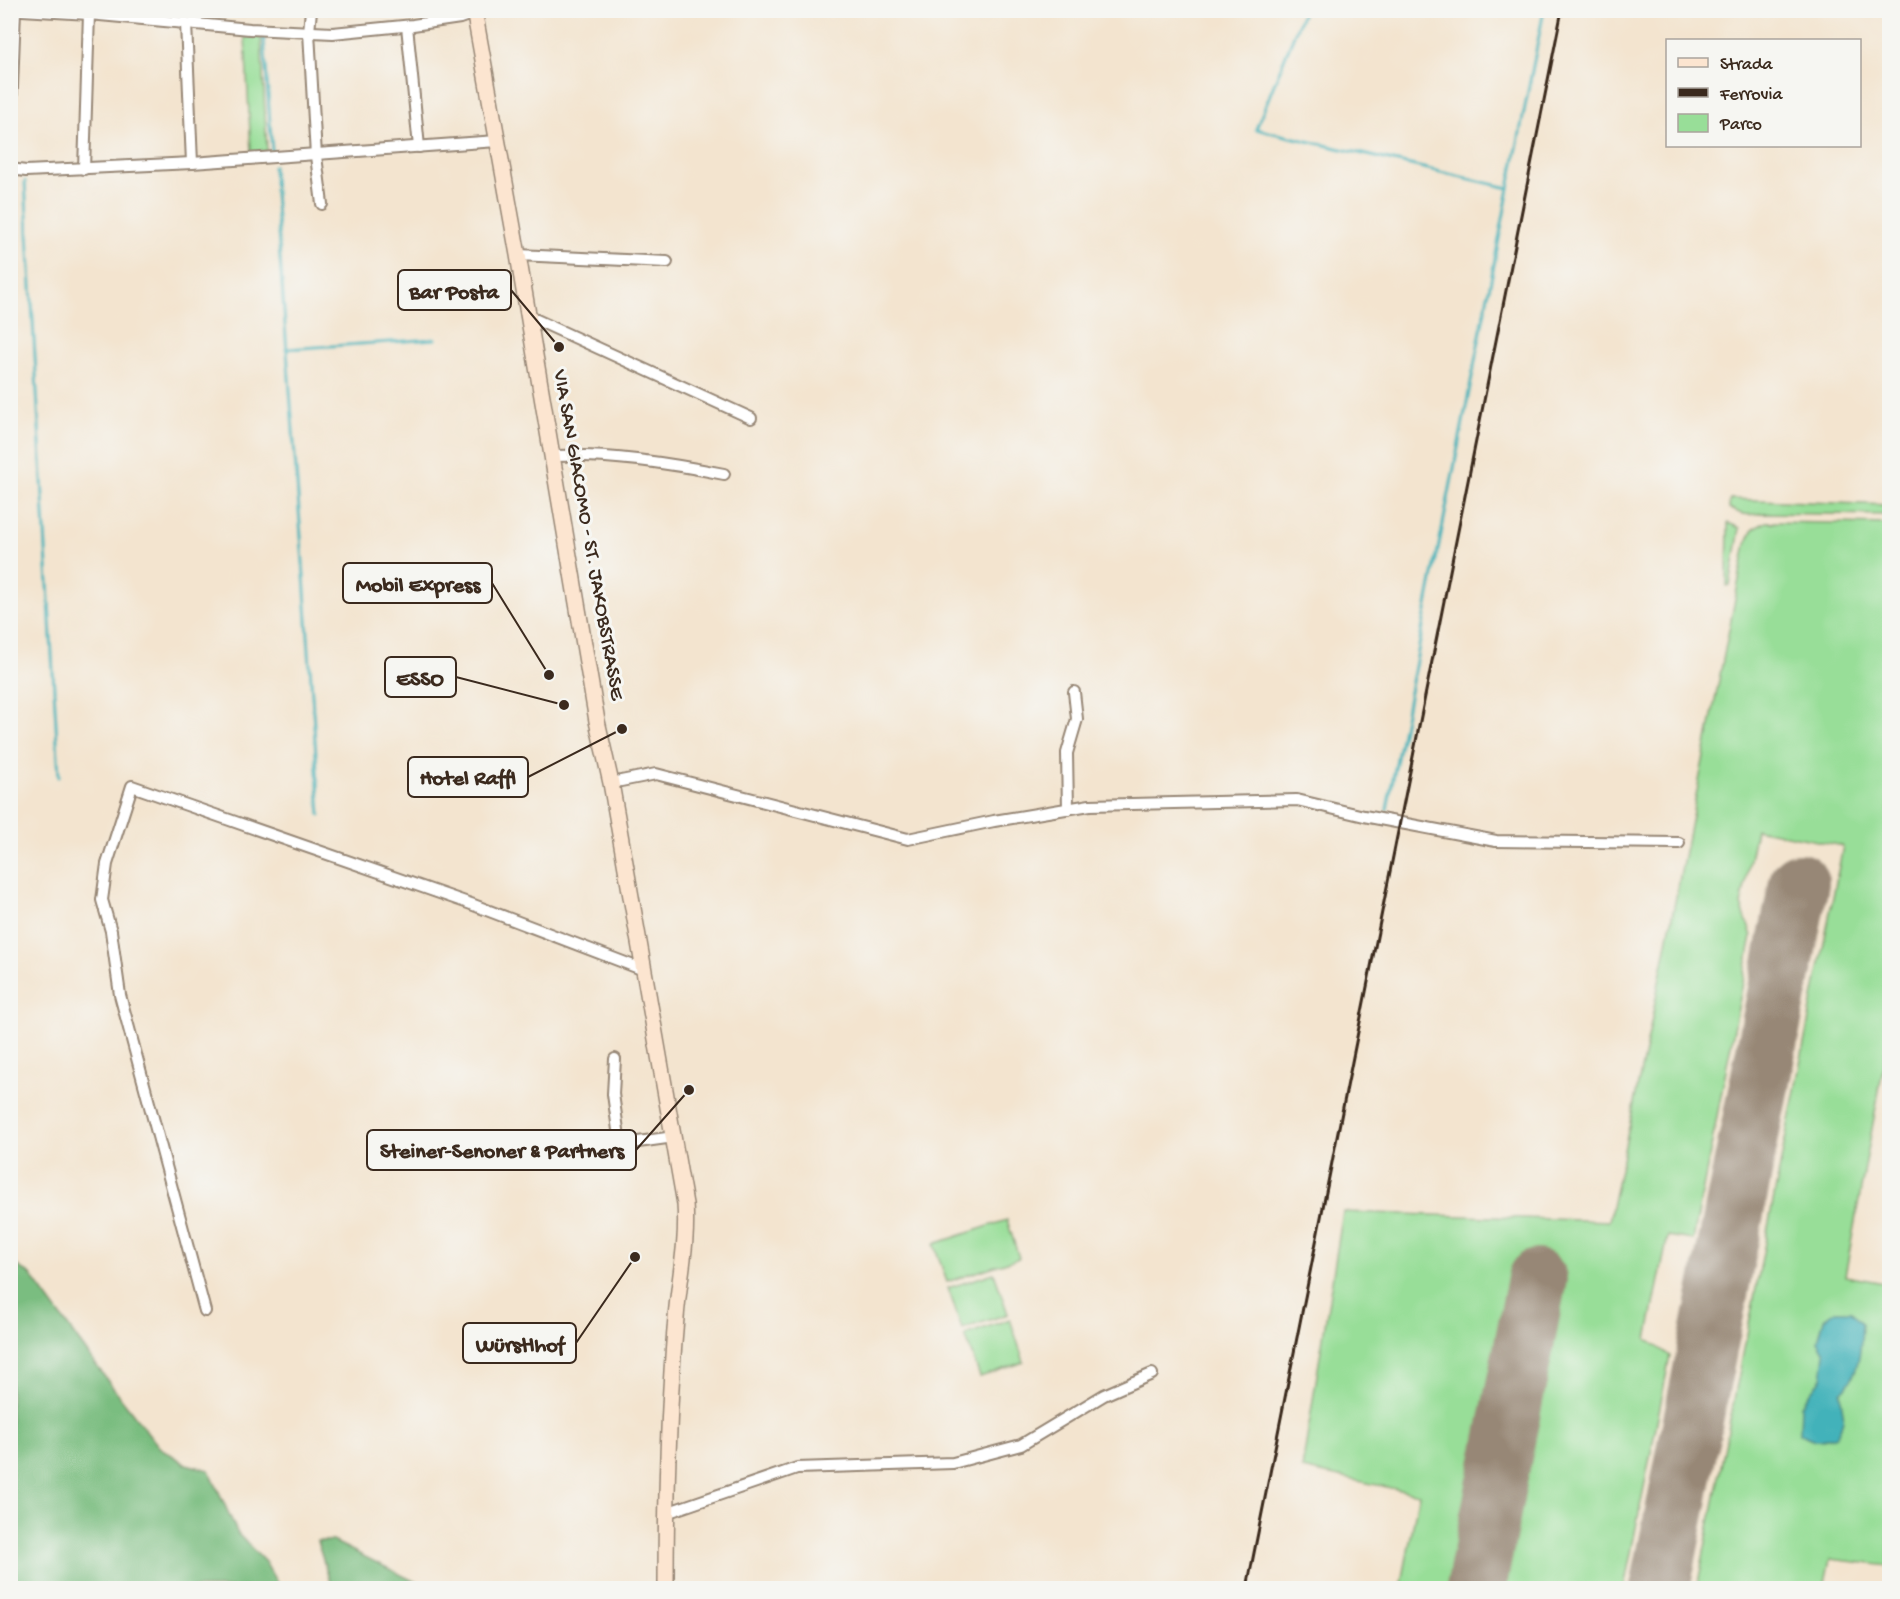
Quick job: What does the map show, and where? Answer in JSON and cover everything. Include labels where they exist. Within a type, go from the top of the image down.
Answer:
[{"type":"street","points":[[10,138],[15,10]]},
{"type":"street","points":[[22,10],[333,33],[407,26],[460,18],[474,12]]},
{"type":"street","points":[[311,10],[309,32],[316,156],[322,204]]},
{"type":"street","name":"VIA SAN GIACOMO - ST. JAKOBSTRASSE","points":[[474,12],[518,255],[597,721],[611,783],[686,1204],[687,1229],[676,1316],[666,1513],[666,1588]]},
{"type":"street","points":[[84,168],[89,14]]},
{"type":"street","points":[[186,23],[192,164]]},
{"type":"street","points":[[407,26],[419,147]]},
{"type":"street","points":[[10,169],[26,171],[192,164],[497,141]]},
{"type":"street","points":[[518,255],[667,262]]},
{"type":"street","points":[[528,316],[751,418]]},
{"type":"street","points":[[552,456],[663,462],[724,474]]},
{"type":"street","points":[[1068,809],[1067,753],[1077,719],[1074,692]]},
{"type":"street","points":[[611,783],[656,774],[908,839],[994,821],[1090,805],[1297,801],[1496,841],[1679,843]]},
{"type":"street","points":[[205,1311],[120,995],[111,931],[102,900],[107,864],[132,786],[471,904],[644,969]]},
{"type":"street","points":[[615,1059],[613,1094],[621,1142],[631,1143],[674,1137]]},
{"type":"street","points":[[666,1513],[797,1468],[953,1463],[970,1460],[1021,1444],[1104,1395],[1152,1374]]},
{"type":"green space","points":[[261,36],[267,151],[251,152],[245,37]]},
{"type":"green space","points":[[1730,499],[1889,505],[1889,515],[1745,514],[1729,508]]},
{"type":"green space","points":[[1766,522],[1889,524],[1889,1036],[1845,1276],[1889,1284],[1889,1566],[1830,1559],[1824,1588],[1697,1588],[1843,846],[1756,829],[1741,905],[1752,936],[1693,1240],[1668,1236],[1647,1339],[1670,1356],[1624,1588],[1401,1588],[1419,1494],[1302,1469],[1343,1212],[1609,1221],[1650,1028],[1746,544],[1753,529]]},
{"type":"green space","points":[[1728,523],[1740,528],[1730,585],[1727,586]]},
{"type":"green space","points":[[1007,1220],[1019,1258],[947,1282],[934,1244]]},
{"type":"green space","points":[[10,1261],[31,1275],[159,1447],[186,1464],[209,1470],[238,1534],[265,1562],[280,1588],[11,1588]]},
{"type":"green space","points":[[994,1273],[1008,1314],[962,1329],[948,1288]]},
{"type":"green space","points":[[1010,1319],[1024,1362],[980,1377],[965,1335]]},
{"type":"green space","points":[[317,1541],[333,1541],[416,1582],[422,1588],[332,1588]]},
{"type":"water","points":[[1835,1311],[1851,1311],[1862,1323],[1860,1351],[1852,1378],[1841,1392],[1843,1422],[1836,1436],[1817,1440],[1800,1433],[1801,1405],[1822,1378],[1825,1353],[1818,1341],[1824,1319]]},
{"type":"waterway","points":[[1304,10],[1256,129],[1509,188]]},
{"type":"waterway","points":[[1387,809],[1544,10]]},
{"type":"waterway","points":[[264,38],[272,151]]},
{"type":"waterway","points":[[273,166],[320,815]]},
{"type":"waterway","points":[[25,181],[59,777]]},
{"type":"waterway","points":[[286,349],[435,339]]},
{"type":"runway","points":[[1660,1588],[1799,883]]},
{"type":"runway","points":[[1476,1588],[1537,1279]]},
{"type":"railway","points":[[1247,1588],[1562,10]]},
{"type":"place","name":"Bar Posta","points":[[559,347]]},
{"type":"place","name":"Mobil Express","points":[[549,675]]},
{"type":"place","name":"ESSO","points":[[564,705]]},
{"type":"place","name":"Hotel Raffl","points":[[622,729]]},
{"type":"place","name":"Steiner-Senoner & Partners","points":[[689,1090]]},
{"type":"place","name":"Würstlhof","points":[[635,1257]]}]
